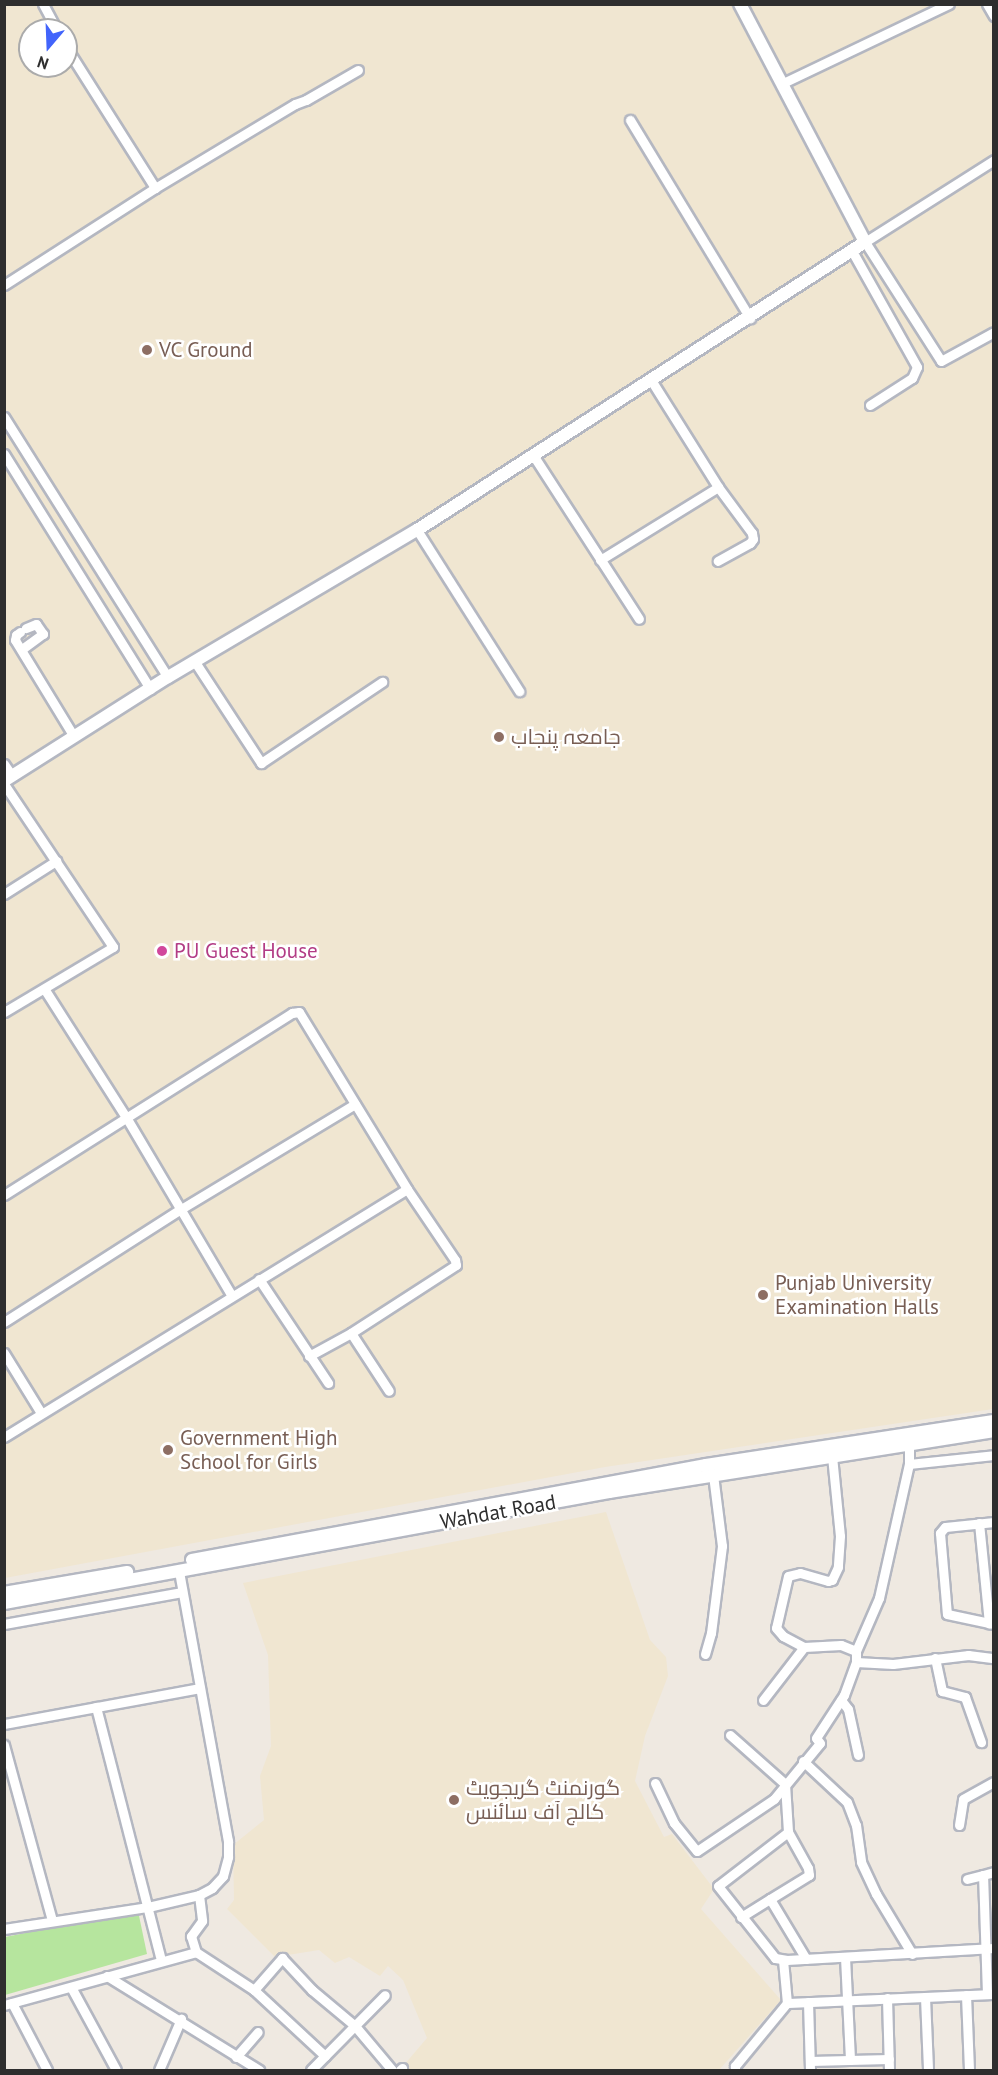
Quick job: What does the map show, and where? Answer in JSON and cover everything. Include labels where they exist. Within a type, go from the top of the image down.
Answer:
[{"type":"main road","points":[[7,780],[72,735],[417,530],[865,242],[740,4]]},
{"type":"main road","name":"Wahdat Road","points":[[4,1593],[55,1589],[179,1570],[832,1456],[993,1421]]},
{"type":"main road","name":"Wahdat Road","points":[[4,1603],[55,1589],[706,1465],[909,1439],[993,1431]]},
{"type":"street","points":[[43,4],[51,18]]},
{"type":"street","points":[[781,84],[949,4]]},
{"type":"street","points":[[987,4],[993,16]]},
{"type":"street","points":[[78,65],[156,188]]},
{"type":"street","points":[[4,285],[156,188],[296,104],[358,70]]},
{"type":"street","points":[[630,120],[750,318]]},
{"type":"street","points":[[993,160],[865,242],[941,361],[993,332]]},
{"type":"street","points":[[852,251],[917,367],[912,378],[870,405]]},
{"type":"street","points":[[651,380],[753,539],[718,561]]},
{"type":"street","points":[[4,417],[168,677]]},
{"type":"street","points":[[4,454],[150,689]]},
{"type":"street","points":[[533,455],[639,619]]},
{"type":"street","points":[[600,561],[718,487]]},
{"type":"street","points":[[417,530],[519,691]]},
{"type":"street","points":[[22,649],[43,634],[36,624],[23,630],[15,639],[72,735]]},
{"type":"street","points":[[195,662],[261,763],[382,682]]},
{"type":"street","points":[[4,764],[7,780],[56,861],[113,947],[45,990],[4,1012]]},
{"type":"street","points":[[4,894],[56,861]]},
{"type":"street","points":[[45,990],[126,1117],[232,1296]]},
{"type":"street","points":[[4,1195],[292,1013],[299,1012],[456,1265],[351,1334],[309,1356]]},
{"type":"street","points":[[4,1322],[181,1209],[355,1104]]},
{"type":"street","points":[[4,1437],[407,1189]]},
{"type":"street","points":[[259,1279],[328,1383]]},
{"type":"street","points":[[351,1334],[389,1391]]},
{"type":"street","points":[[4,1353],[41,1413]]},
{"type":"street","points":[[655,1783],[674,1823],[697,1851],[774,1799],[820,1743],[816,1738],[841,1700],[856,1662],[856,1651],[879,1598],[909,1464],[909,1439]]},
{"type":"street","points":[[909,1464],[993,1455]]},
{"type":"street","points":[[832,1456],[841,1555],[838,1567],[832,1580],[828,1581],[800,1573],[788,1576],[776,1628],[783,1636],[804,1647],[841,1645],[856,1651]]},
{"type":"street","points":[[705,1654],[711,1633],[722,1546],[713,1475]]},
{"type":"street","points":[[979,1523],[991,1624],[947,1614],[940,1533],[945,1527],[979,1523],[993,1522]]},
{"type":"street","points":[[4,1929],[148,1907],[200,1895],[212,1888],[223,1876],[228,1857],[228,1841],[179,1570]]},
{"type":"street","points":[[4,1624],[182,1592]]},
{"type":"street","points":[[763,1700],[804,1647]]},
{"type":"street","points":[[856,1662],[893,1664],[968,1655],[993,1658]]},
{"type":"street","points":[[935,1658],[942,1691],[965,1697],[981,1742]]},
{"type":"street","points":[[4,1724],[200,1688]]},
{"type":"street","points":[[841,1700],[848,1709],[858,1755]]},
{"type":"street","points":[[96,1707],[161,1961]]},
{"type":"street","points":[[730,1735],[785,1784],[788,1832],[808,1868],[809,1875],[741,1917]]},
{"type":"street","points":[[4,1745],[52,1921]]},
{"type":"street","points":[[803,1761],[848,1802],[856,1825],[861,1862],[876,1894],[912,1954]]},
{"type":"street","points":[[959,1825],[963,1799],[993,1782]]},
{"type":"street","points":[[788,1832],[718,1886],[769,1954],[783,1960],[989,1949]]},
{"type":"street","points":[[968,1879],[993,1872]]},
{"type":"street","points":[[787,2003],[990,1994],[989,1949],[983,1909],[983,1875]]},
{"type":"street","points":[[200,1895],[202,1921],[191,1936],[196,1952],[254,1990],[325,2056]]},
{"type":"street","points":[[770,1899],[806,1959]]},
{"type":"street","points":[[983,1909],[993,1910]]},
{"type":"street","points":[[48,2070],[8,2004],[196,1952]]},
{"type":"street","points":[[845,1957],[850,2060]]},
{"type":"street","points":[[254,1990],[282,1958],[312,1990],[355,2026],[398,2070]]},
{"type":"street","points":[[735,2070],[735,2066],[787,2003],[783,1960]]},
{"type":"street","points":[[107,1976],[181,2019],[255,2070]]},
{"type":"street","points":[[72,1987],[116,2070]]},
{"type":"street","points":[[312,2070],[385,1995]]},
{"type":"street","points":[[966,1995],[969,2070]]},
{"type":"street","points":[[925,1997],[928,2070]]},
{"type":"street","points":[[887,1998],[889,2070]]},
{"type":"street","points":[[808,2002],[810,2066],[850,2060],[889,2059]]},
{"type":"street","points":[[159,2070],[181,2019]]},
{"type":"street","points":[[236,2058],[258,2032]]},
{"type":"shaded area","name":"جامعہ پنجاب","points":[[5,5],[993,5],[993,1409],[605,1467],[5,1578]]},
{"type":"shaded area","name":"گورنمنٹ گریجویٹ کالج آف سائنس","points":[[606,1512],[650,1640],[666,1657],[668,1676],[645,1736],[635,1781],[664,1837],[672,1834],[714,1889],[701,1909],[781,2000],[719,2070],[411,2070],[404,2065],[427,2038],[403,1980],[388,1966],[380,1976],[349,1957],[335,1963],[319,1950],[275,1957],[227,1909],[234,1900],[233,1845],[264,1820],[260,1776],[271,1746],[268,1655],[243,1583]]},
{"type":"green space","points":[[138,1911],[147,1954],[5,1995],[5,1937]]},
{"type":"place","name":"VC Ground","points":[[147,350]]},
{"type":"place","name":"جامعہ پنجاب","points":[[499,737]]},
{"type":"place","name":"PU Guest House","points":[[162,951]]},
{"type":"place","name":"Punjab University Examination Halls","points":[[763,1295]]},
{"type":"place","name":"Government High School for Girls","points":[[168,1450]]},
{"type":"place","name":"گورنمنٹ گریجویٹ کالج آف سائنس","points":[[454,1800]]}]
